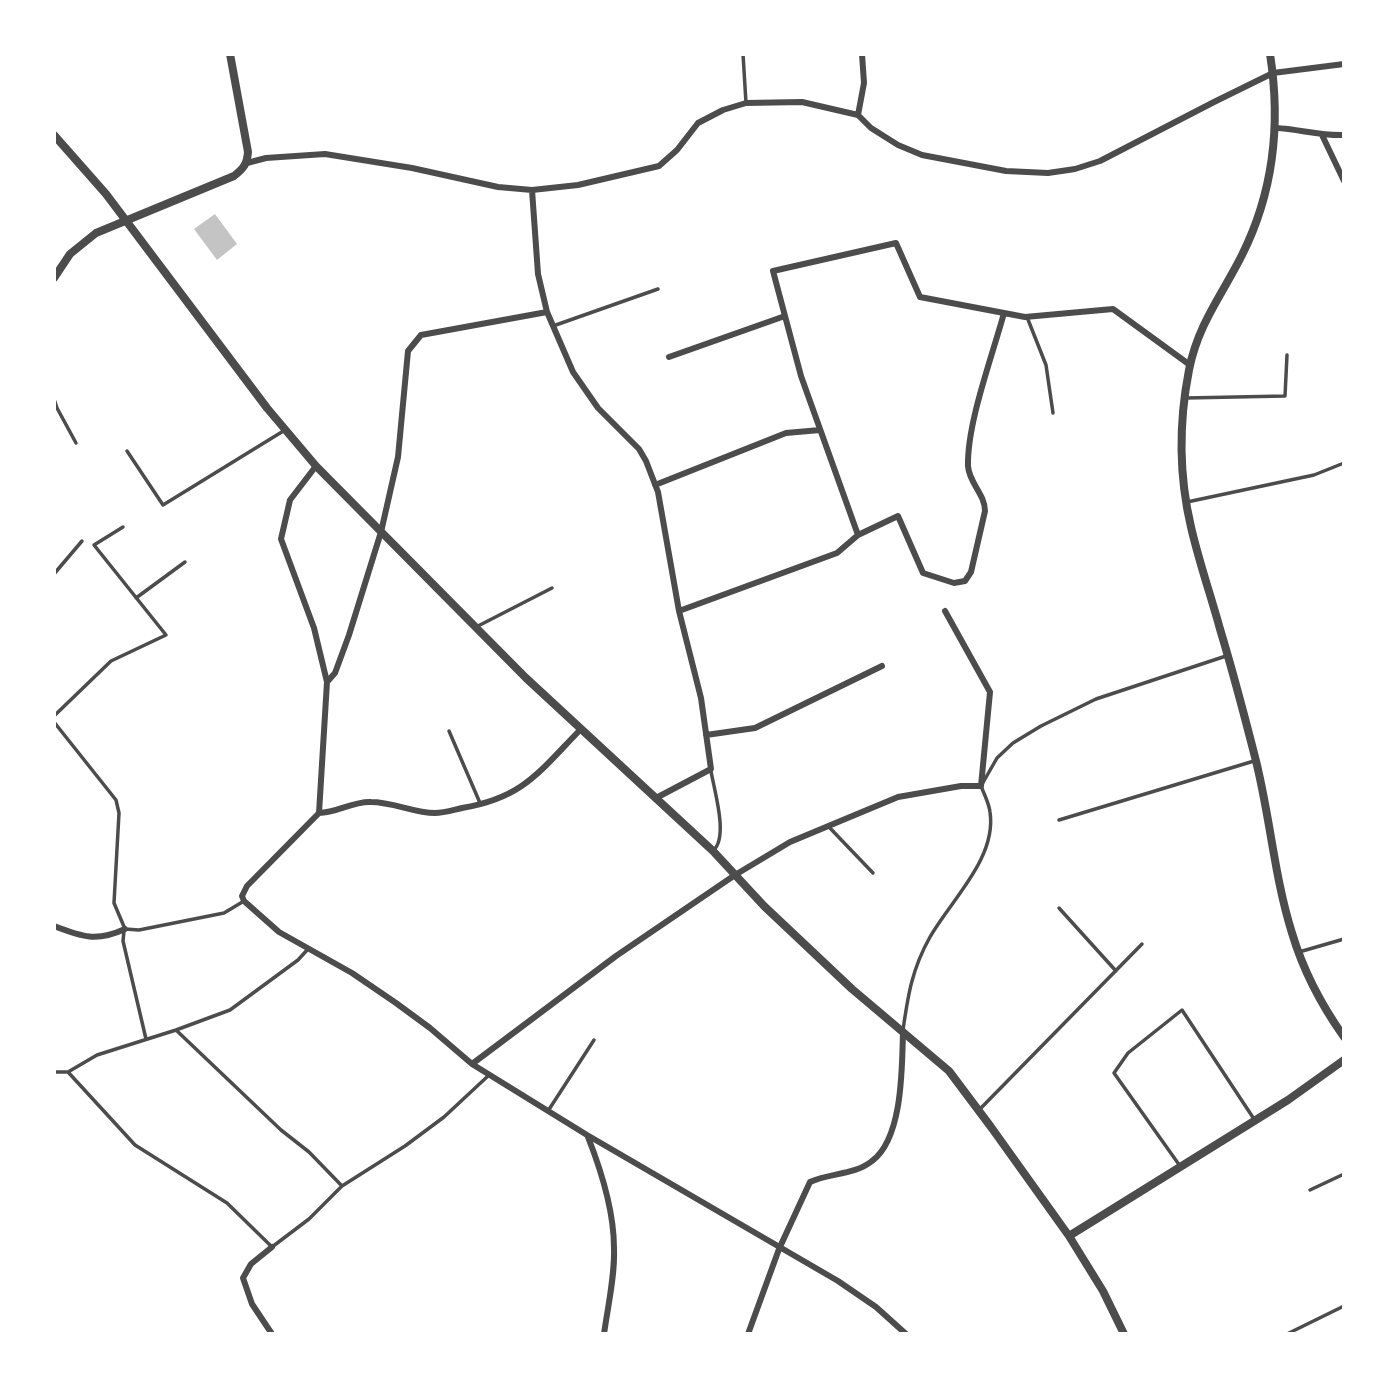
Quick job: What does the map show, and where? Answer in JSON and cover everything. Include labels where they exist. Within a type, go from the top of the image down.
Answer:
[{"type":"street","points":[[230,54],[248,152],[247,163]]},
{"type":"street","points":[[858,115],[864,83],[862,54]]},
{"type":"street","points":[[1270,54],[1276,128],[1272,164],[1262,208],[1241,257],[1206,318],[1190,365],[1181,432],[1183,472],[1191,526],[1256,761],[1282,895],[1299,952],[1322,1002],[1344,1037]]},
{"type":"street","points":[[54,278],[69,254],[96,233],[234,176],[247,163],[266,158],[325,154],[374,161],[498,187],[532,190],[578,185],[659,166],[677,150],[698,122],[723,110],[746,103],[802,102],[858,115],[871,128],[898,145],[922,155],[1006,171],[1048,173],[1100,162],[1273,73],[1344,64]]},
{"type":"street","points":[[1276,128],[1322,135],[1344,135]]},
{"type":"street","points":[[54,135],[126,220],[285,430],[316,466],[580,730],[713,851],[764,906],[825,965],[949,1072],[1069,1236],[1103,1291],[1124,1334]]},
{"type":"street","points":[[1322,135],[1344,181]]},
{"type":"street","points":[[532,190],[538,274],[547,312],[573,372],[598,408],[639,449],[646,461],[655,485],[679,611],[701,698],[711,769],[656,798]]},
{"type":"street","points":[[858,535],[801,376],[773,271],[896,243],[920,297],[1027,317],[1114,309],[1190,365]]},
{"type":"street","points":[[327,681],[335,673],[381,532],[398,457],[408,351],[421,335],[547,312]]},
{"type":"street","points":[[679,611],[837,553],[858,535],[898,516],[923,573],[954,583],[965,581],[971,572],[985,511],[985,502],[968,471],[969,441],[1004,313]]},
{"type":"street","points":[[669,357],[785,316]]},
{"type":"street","points":[[655,485],[786,433],[820,430]]},
{"type":"street","points":[[316,466],[290,500],[281,539],[314,628],[327,681],[319,813],[247,886],[242,896],[244,901],[279,932],[352,973],[396,1003],[472,1064],[847,1288],[876,1307],[906,1334]]},
{"type":"street","points":[[472,1064],[616,956],[735,875],[790,842],[898,797],[961,786],[981,786],[990,692],[945,611]]},
{"type":"street","points":[[706,735],[755,728],[882,666]]},
{"type":"street","points":[[319,813],[331,813],[367,801],[434,813],[481,805],[506,797],[523,787],[580,730]]},
{"type":"street","points":[[54,926],[84,936],[106,938],[125,929]]},
{"type":"street","points":[[748,1334],[779,1249],[810,1182],[824,1175],[853,1171],[872,1162],[883,1150],[891,1131],[901,1083],[903,1031]]},
{"type":"street","points":[[1069,1236],[1255,1120],[1344,1060]]},
{"type":"street","points":[[587,1135],[601,1177],[614,1246],[613,1277],[604,1334]]},
{"type":"street","points":[[272,1247],[251,1264],[243,1278],[252,1304],[272,1334]]},
{"type":"lane","points":[[743,54],[746,103]]},
{"type":"lane","points":[[553,326],[658,289]]},
{"type":"lane","points":[[1027,317],[1046,365],[1053,413]]},
{"type":"lane","points":[[1184,398],[1286,396],[1287,355]]},
{"type":"lane","points":[[54,399],[76,443]]},
{"type":"lane","points":[[127,451],[163,505],[285,430]]},
{"type":"lane","points":[[1188,502],[1314,475],[1344,463]]},
{"type":"lane","points":[[54,716],[111,661],[166,635],[94,545],[123,527]]},
{"type":"lane","points":[[54,574],[82,541]]},
{"type":"lane","points":[[136,598],[185,562]]},
{"type":"lane","points":[[476,627],[552,588]]},
{"type":"lane","points":[[903,1031],[910,982],[929,938],[979,863],[988,839],[990,812],[981,786],[997,758],[1013,743],[1041,726],[1096,699],[1228,655]]},
{"type":"lane","points":[[54,722],[116,800],[119,813],[114,903],[125,929],[123,941],[146,1039]]},
{"type":"lane","points":[[449,730],[481,805]]},
{"type":"lane","points":[[1059,820],[1256,761]]},
{"type":"lane","points":[[711,769],[721,831],[720,843],[713,851]]},
{"type":"lane","points":[[828,826],[873,873]]},
{"type":"lane","points":[[125,929],[139,930],[224,913],[244,901]]},
{"type":"lane","points":[[1059,908],[1116,971]]},
{"type":"lane","points":[[1299,952],[1344,939]]},
{"type":"lane","points":[[979,1110],[1142,944]]},
{"type":"lane","points":[[54,1072],[68,1072],[97,1055],[230,1010],[309,949]]},
{"type":"lane","points":[[1180,1167],[1114,1073],[1128,1053],[1182,1010],[1255,1120]]},
{"type":"lane","points":[[176,1030],[281,1130],[309,1152],[342,1186]]},
{"type":"lane","points":[[548,1111],[594,1040]]},
{"type":"lane","points":[[68,1072],[135,1145],[228,1203],[272,1247],[309,1219],[342,1186],[405,1146],[444,1117],[489,1075]]},
{"type":"lane","points":[[1310,1190],[1344,1174]]},
{"type":"lane","points":[[1287,1334],[1344,1306]]},
{"type":"building","points":[[215,214],[237,244],[217,260],[194,229]]}]
